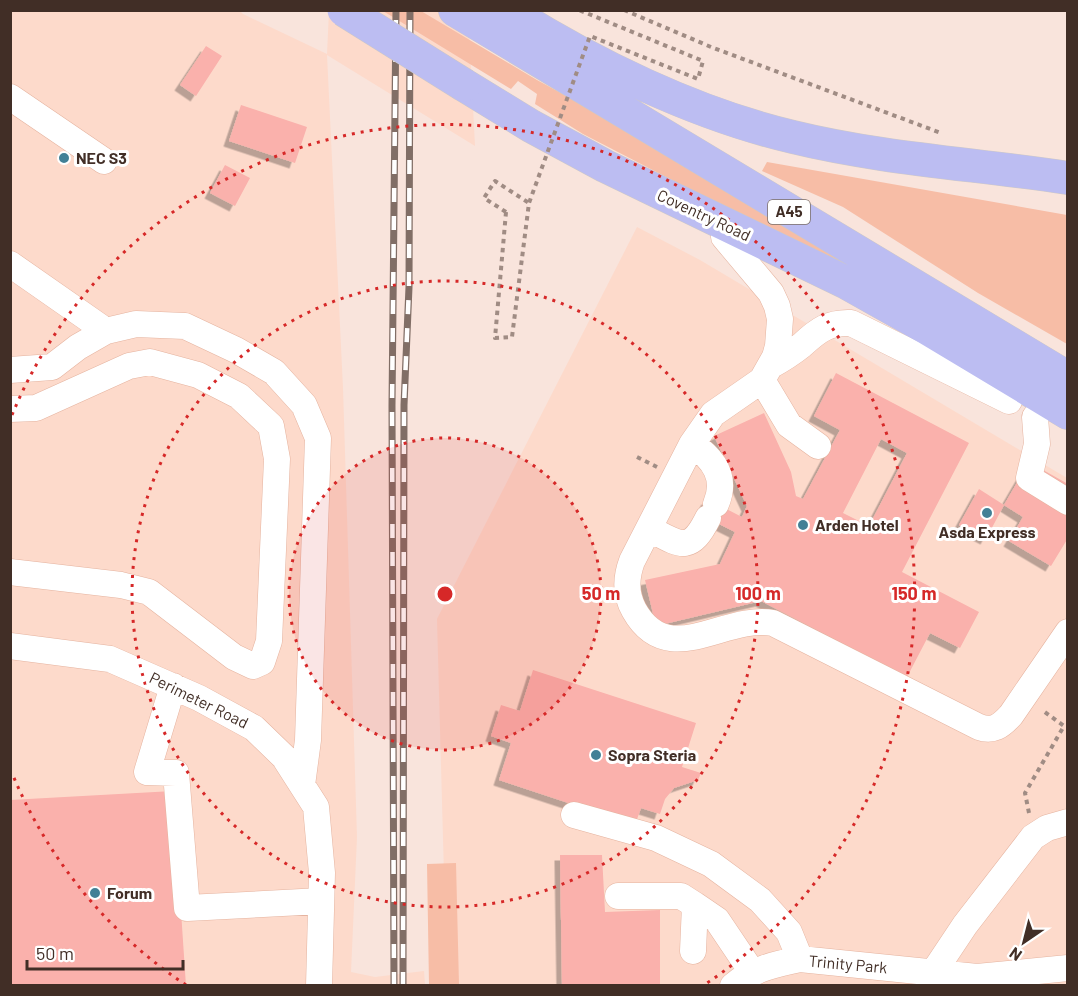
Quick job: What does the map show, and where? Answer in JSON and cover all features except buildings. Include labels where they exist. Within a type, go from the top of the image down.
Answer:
[{"type":"highway","name":"Coventry Road","points":[[344,10],[531,126],[653,191],[847,283],[1068,413]]},
{"type":"highway","name":"A45","points":[[454,10],[1068,378]]},
{"type":"highway","points":[[507,10],[614,70],[675,97],[783,134],[942,163],[1068,178]]},
{"type":"highway","points":[[512,45],[572,63],[650,105],[743,140],[850,165],[1068,198]]},
{"type":"highway","points":[[653,191],[724,237],[1022,409],[1068,438]]},
{"type":"street","points":[[10,96],[104,161]]},
{"type":"street","points":[[724,237],[766,285],[777,306],[780,333],[776,357],[766,373]]},
{"type":"street","points":[[10,264],[106,331]]},
{"type":"street","points":[[1068,502],[1029,478],[1037,444],[1022,409],[851,322],[829,324],[817,331],[713,414],[692,444],[630,568],[627,591],[638,616],[658,633],[688,639],[743,622],[773,624],[985,729],[994,729],[1011,716],[1068,632]]},
{"type":"street","points":[[10,370],[52,367],[78,347],[106,331],[136,324],[185,326],[236,350],[274,372],[304,405],[318,438],[308,740],[302,785]]},
{"type":"street","points":[[10,409],[36,408],[129,366],[150,362],[198,375],[239,396],[271,426],[277,459],[269,641],[262,662],[253,666],[234,657],[148,592],[121,585],[10,572]]},
{"type":"street","points":[[766,373],[789,425],[818,446]]},
{"type":"street","points":[[650,529],[672,541],[686,543],[694,540],[700,534],[712,511],[720,494],[721,483],[711,460],[692,444]]},
{"type":"street","name":"Perimeter Road","points":[[10,646],[110,659],[199,698],[254,728],[284,757],[316,807],[322,873],[319,986]]},
{"type":"street","points":[[173,686],[147,772],[176,773],[187,908],[321,901]]},
{"type":"street","points":[[574,815],[656,838],[711,864],[760,900],[789,932],[800,959]]},
{"type":"street","points":[[933,973],[965,925],[1033,837],[1047,828],[1068,822]]},
{"type":"street","points":[[618,896],[681,896],[695,905],[717,920],[742,979]]},
{"type":"street","points":[[693,951],[695,905]]},
{"type":"street","name":"Trinity Park","points":[[742,979],[778,963],[800,959],[933,973],[977,981],[1016,973],[1068,968]]},
{"type":"path","points":[[529,203],[495,181],[484,198],[506,212],[495,338],[512,337],[529,203],[590,36],[698,79],[703,61],[579,10]]},
{"type":"path","points":[[624,10],[711,47],[948,136]]},
{"type":"path","points":[[637,456],[658,467]]},
{"type":"path","points":[[1033,837],[1025,794],[1064,726]]},
{"type":"shaded area","points":[[10,11],[240,11],[327,54],[329,11],[468,11],[475,146],[327,55],[343,388],[357,837],[351,972],[375,977],[424,971],[425,985],[11,985]]},
{"type":"shaded area","points":[[383,11],[421,11],[537,80],[663,148],[1067,389],[583,134],[535,104],[537,94],[518,81],[511,89]]},
{"type":"shaded area","points":[[767,162],[1067,215],[1067,344],[978,293],[843,207],[762,171]]},
{"type":"shaded area","points":[[637,227],[700,260],[1067,478],[1067,985],[447,985],[437,619]]},
{"type":"shaded area","points":[[456,863],[459,985],[429,985],[427,864]]},
{"type":"railway","points":[[394,986],[392,406],[396,10]]},
{"type":"railway","points":[[403,986],[404,405],[409,287],[410,10]]},
{"type":"place","name":"NEC S3","points":[[64,158]]},
{"type":"place","name":"Asda Express","points":[[987,513]]},
{"type":"place","name":"Arden Hotel","points":[[803,525]]},
{"type":"place","name":"Sopra Steria","points":[[596,755]]},
{"type":"place","name":"Forum","points":[[95,893]]}]
